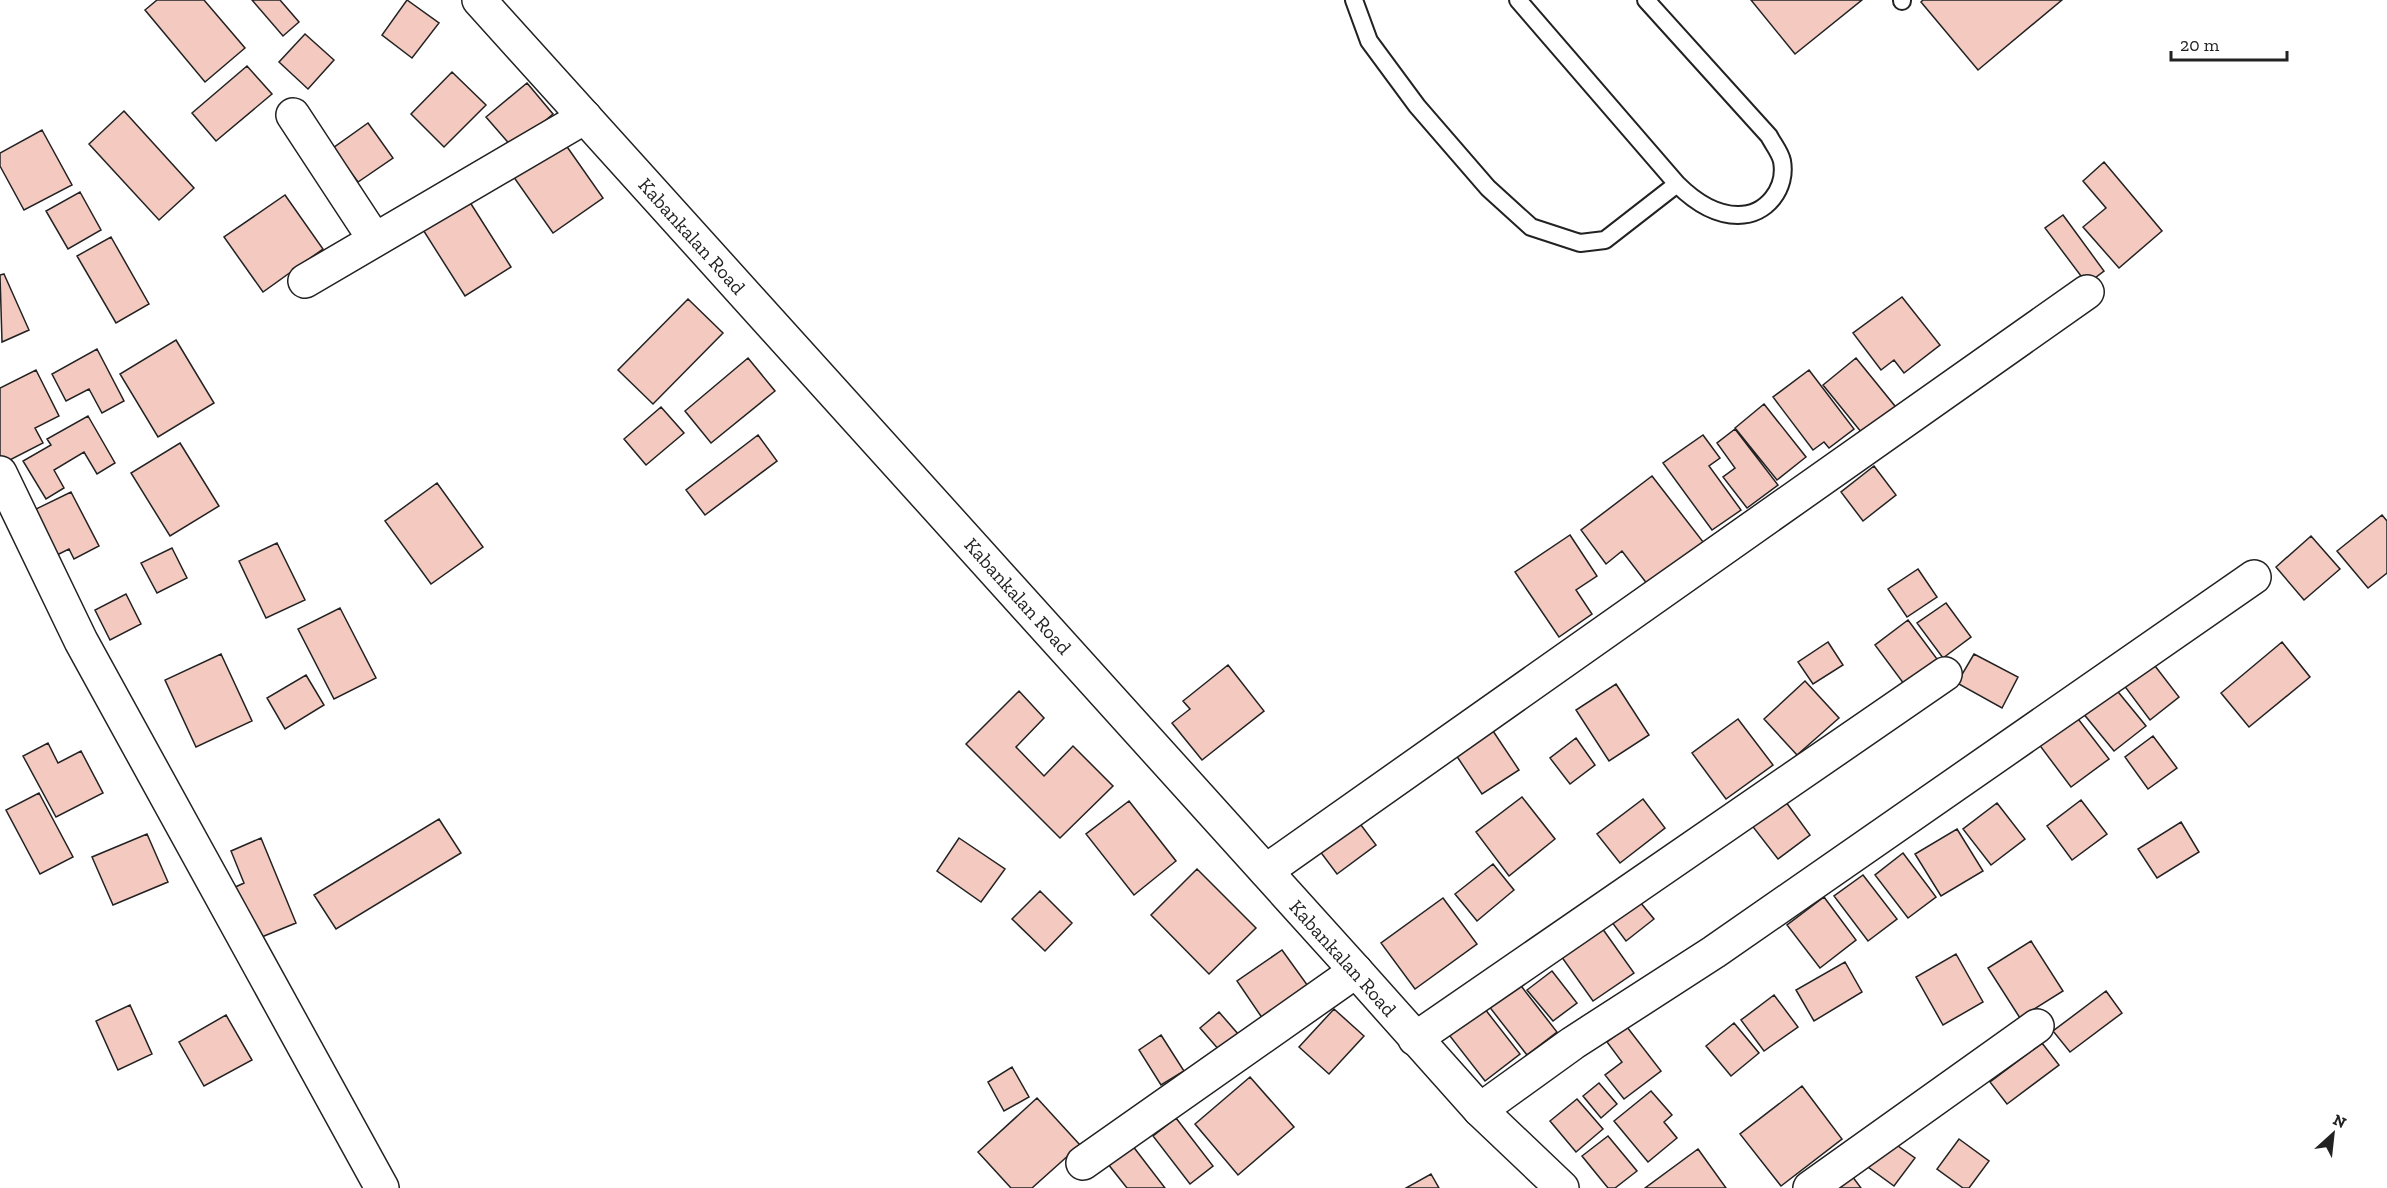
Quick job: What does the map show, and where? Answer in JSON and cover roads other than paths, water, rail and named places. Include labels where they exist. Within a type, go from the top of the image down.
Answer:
[{"type":"street","name":"Kabankalan Road","points":[[479,0],[1415,1039],[1480,1110],[1562,1188]]},
{"type":"street","points":[[293,116],[375,240]]},
{"type":"street","points":[[305,281],[585,117]]},
{"type":"street","points":[[1266,871],[2088,292]]},
{"type":"street","points":[[0,474],[81,641],[382,1188]]},
{"type":"street","points":[[1480,1110],[1573,1043],[1733,939],[2254,577]]},
{"type":"street","points":[[1415,1039],[1945,674]]},
{"type":"street","points":[[1083,1163],[1356,971]]},
{"type":"street","points":[[1810,1188],[2037,1026]]},
{"type":"lane","points":[[1354,0],[1369,41],[1417,106],[1488,189],[1531,227],[1581,243],[1605,240],[1677,184]]},
{"type":"lane","points":[[1518,0],[1677,184],[1694,200],[1712,209],[1738,215],[1762,209],[1776,194],[1783,176],[1782,158],[1768,136],[1646,0]]}]
